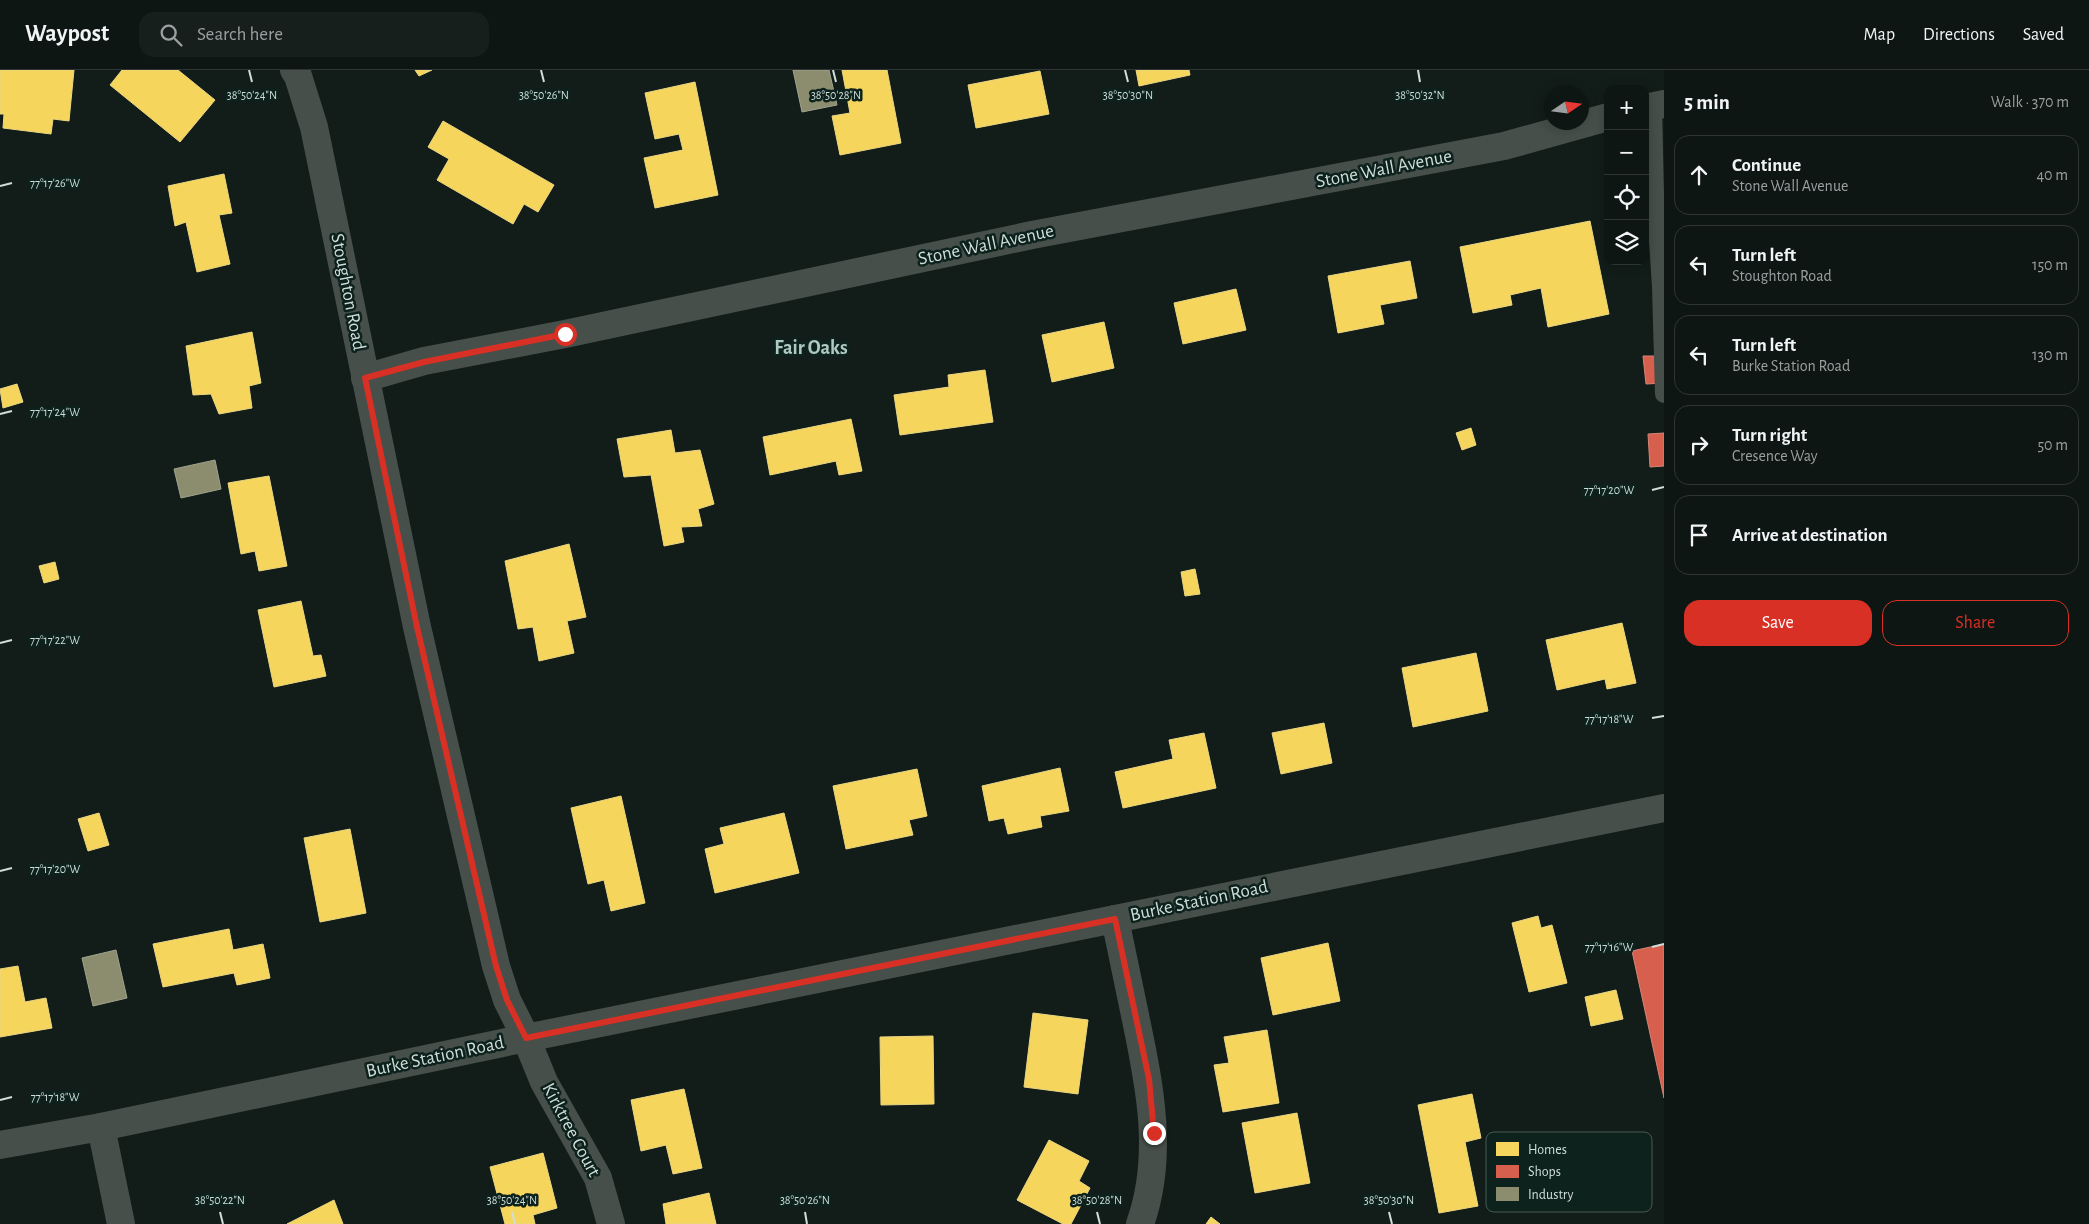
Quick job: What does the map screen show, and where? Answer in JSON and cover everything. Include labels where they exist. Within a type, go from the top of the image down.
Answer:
[{"type":"street","name":"Stoughton Road","points":[[294,70],[298,76],[314,127],[417,627],[496,966],[507,1000],[526,1038]]},
{"type":"street","name":"Stone Wall Avenue","points":[[365,378],[424,362],[1032,235],[1496,148],[1604,118]]},
{"type":"street","name":"Burke Station Road","points":[[0,1145],[101,1127],[526,1038],[1664,808]]},
{"type":"street","points":[[1115,919],[1149,1079],[1154,1133],[1152,1172],[1140,1224]]},
{"type":"street","name":"Kirktree Court","points":[[526,1038],[544,1082],[598,1178],[612,1224]]},
{"type":"street","points":[[101,1127],[122,1224]]},
{"type":"lane","points":[[1654,106],[1654,194],[1662,287],[1664,394]]},
{"type":"building: Homes","points":[[0,70],[74,70],[69,121],[53,119],[51,134],[3,128],[4,114],[0,114]]},
{"type":"building: Homes","points":[[122,70],[178,70],[215,100],[180,142],[110,85]]},
{"type":"building: Homes","points":[[415,70],[432,70],[419,76]]},
{"type":"building: Homes","points":[[842,70],[887,70],[901,143],[840,155],[832,116],[850,113]]},
{"type":"building: Homes","points":[[1136,70],[1189,70],[1190,75],[1139,86]]},
{"type":"building: Homes","points":[[1040,71],[1049,114],[976,128],[968,85]]},
{"type":"building: Homes","points":[[695,82],[718,195],[655,208],[644,158],[683,150],[679,134],[655,139],[645,93]]},
{"type":"building: Homes","points":[[443,121],[554,185],[538,212],[524,204],[513,224],[437,180],[449,159],[428,147]]},
{"type":"building: Homes","points":[[224,174],[232,213],[219,215],[230,264],[197,272],[186,222],[175,226],[168,186]]},
{"type":"building: Homes","points":[[1590,221],[1609,314],[1548,327],[1541,288],[1510,295],[1512,305],[1473,313],[1460,247]]},
{"type":"building: Homes","points":[[1410,261],[1417,298],[1380,305],[1384,324],[1338,333],[1328,276]]},
{"type":"building: Homes","points":[[1236,289],[1246,330],[1183,344],[1174,303]]},
{"type":"building: Homes","points":[[1104,322],[1114,368],[1052,382],[1042,335]]},
{"type":"building: Homes","points":[[252,332],[261,383],[249,386],[252,408],[219,414],[211,394],[193,395],[186,346]]},
{"type":"building: Homes","points":[[985,370],[993,422],[900,435],[894,395],[949,387],[948,375]]},
{"type":"building: Homes","points":[[17,384],[23,402],[3,408],[0,389]]},
{"type":"building: Homes","points":[[851,419],[862,471],[839,475],[836,461],[770,475],[763,437]]},
{"type":"building: Homes","points":[[1471,428],[1476,445],[1462,450],[1456,433]]},
{"type":"building: Homes","points":[[671,430],[675,453],[700,450],[714,504],[698,509],[702,526],[681,527],[684,542],[664,546],[651,475],[624,477],[617,439]]},
{"type":"building: Homes","points":[[269,476],[287,566],[259,571],[255,551],[241,554],[228,483]]},
{"type":"building: Homes","points":[[569,544],[586,617],[567,621],[574,653],[539,661],[533,627],[518,629],[505,561]]},
{"type":"building: Homes","points":[[55,562],[59,579],[44,583],[39,566]]},
{"type":"building: Homes","points":[[1195,569],[1200,594],[1185,596],[1181,572]]},
{"type":"building: Homes","points":[[301,601],[313,656],[321,655],[326,676],[274,687],[258,610]]},
{"type":"building: Homes","points":[[1622,623],[1636,683],[1607,689],[1605,679],[1557,690],[1546,640]]},
{"type":"building: Homes","points":[[1476,653],[1488,711],[1413,727],[1402,668]]},
{"type":"building: Homes","points":[[1324,723],[1332,763],[1281,774],[1272,733]]},
{"type":"building: Homes","points":[[1204,733],[1216,788],[1123,808],[1115,772],[1173,759],[1169,740]]},
{"type":"building: Homes","points":[[1060,768],[1069,811],[1040,816],[1042,827],[1008,834],[1004,818],[989,821],[982,786]]},
{"type":"building: Homes","points":[[917,769],[927,816],[909,820],[913,835],[846,849],[833,786]]},
{"type":"building: Homes","points":[[621,796],[645,903],[611,911],[604,880],[588,884],[571,808]]},
{"type":"building: Homes","points":[[99,813],[109,845],[88,851],[78,819]]},
{"type":"building: Homes","points":[[784,813],[799,873],[715,893],[705,849],[724,844],[720,828]]},
{"type":"building: Homes","points":[[350,829],[366,913],[320,922],[304,838]]},
{"type":"building: Homes","points":[[1538,916],[1541,928],[1552,925],[1567,983],[1529,992],[1512,923]]},
{"type":"building: Homes","points":[[229,929],[233,950],[263,944],[270,978],[237,985],[234,973],[163,987],[153,944]]},
{"type":"building: Homes","points":[[1328,943],[1340,1001],[1273,1015],[1261,958]]},
{"type":"building: Homes","points":[[18,966],[25,1002],[46,998],[52,1028],[0,1037],[0,969]]},
{"type":"building: Homes","points":[[1616,990],[1623,1019],[1591,1026],[1585,997]]},
{"type":"building: Homes","points":[[1033,1013],[1088,1020],[1078,1094],[1024,1087]]},
{"type":"building: Homes","points":[[1267,1030],[1279,1103],[1223,1112],[1214,1065],[1229,1063],[1224,1037]]},
{"type":"building: Homes","points":[[933,1036],[934,1104],[881,1105],[880,1037]]},
{"type":"building: Homes","points":[[684,1089],[702,1168],[673,1174],[666,1145],[641,1151],[631,1100]]},
{"type":"building: Homes","points":[[1472,1094],[1481,1138],[1465,1142],[1478,1206],[1439,1213],[1418,1105]]},
{"type":"building: Homes","points":[[1297,1113],[1310,1183],[1255,1193],[1242,1123]]},
{"type":"building: Homes","points":[[1049,1140],[1089,1161],[1079,1181],[1090,1188],[1071,1224],[1063,1224],[1017,1200]]},
{"type":"building: Homes","points":[[543,1153],[557,1208],[533,1215],[535,1224],[505,1224],[490,1167]]},
{"type":"building: Homes","points":[[709,1193],[716,1224],[666,1224],[663,1204]]},
{"type":"building: Homes","points":[[334,1200],[343,1224],[287,1224]]},
{"type":"building: Homes","points":[[1211,1217],[1220,1224],[1206,1224]]},
{"type":"building: Shops","points":[[1643,356],[1656,356],[1664,383],[1646,384]]},
{"type":"building: Shops","points":[[1664,433],[1664,466],[1650,467],[1648,434]]},
{"type":"building: Shops","points":[[1664,944],[1664,1098],[1632,951]]},
{"type":"building: Industry","points":[[793,70],[829,70],[837,105],[802,112]]},
{"type":"building: Industry","points":[[215,460],[221,489],[181,498],[174,469]]},
{"type":"building: Industry","points":[[116,950],[127,998],[93,1006],[82,958]]},
{"type":"district","name":"Fair Oaks","points":[[811,348]]},
{"type":"route","points":[[565,334],[424,362],[365,378],[417,627],[496,966],[507,1000],[526,1038],[1115,919],[1149,1079],[1154,1133]]}]
